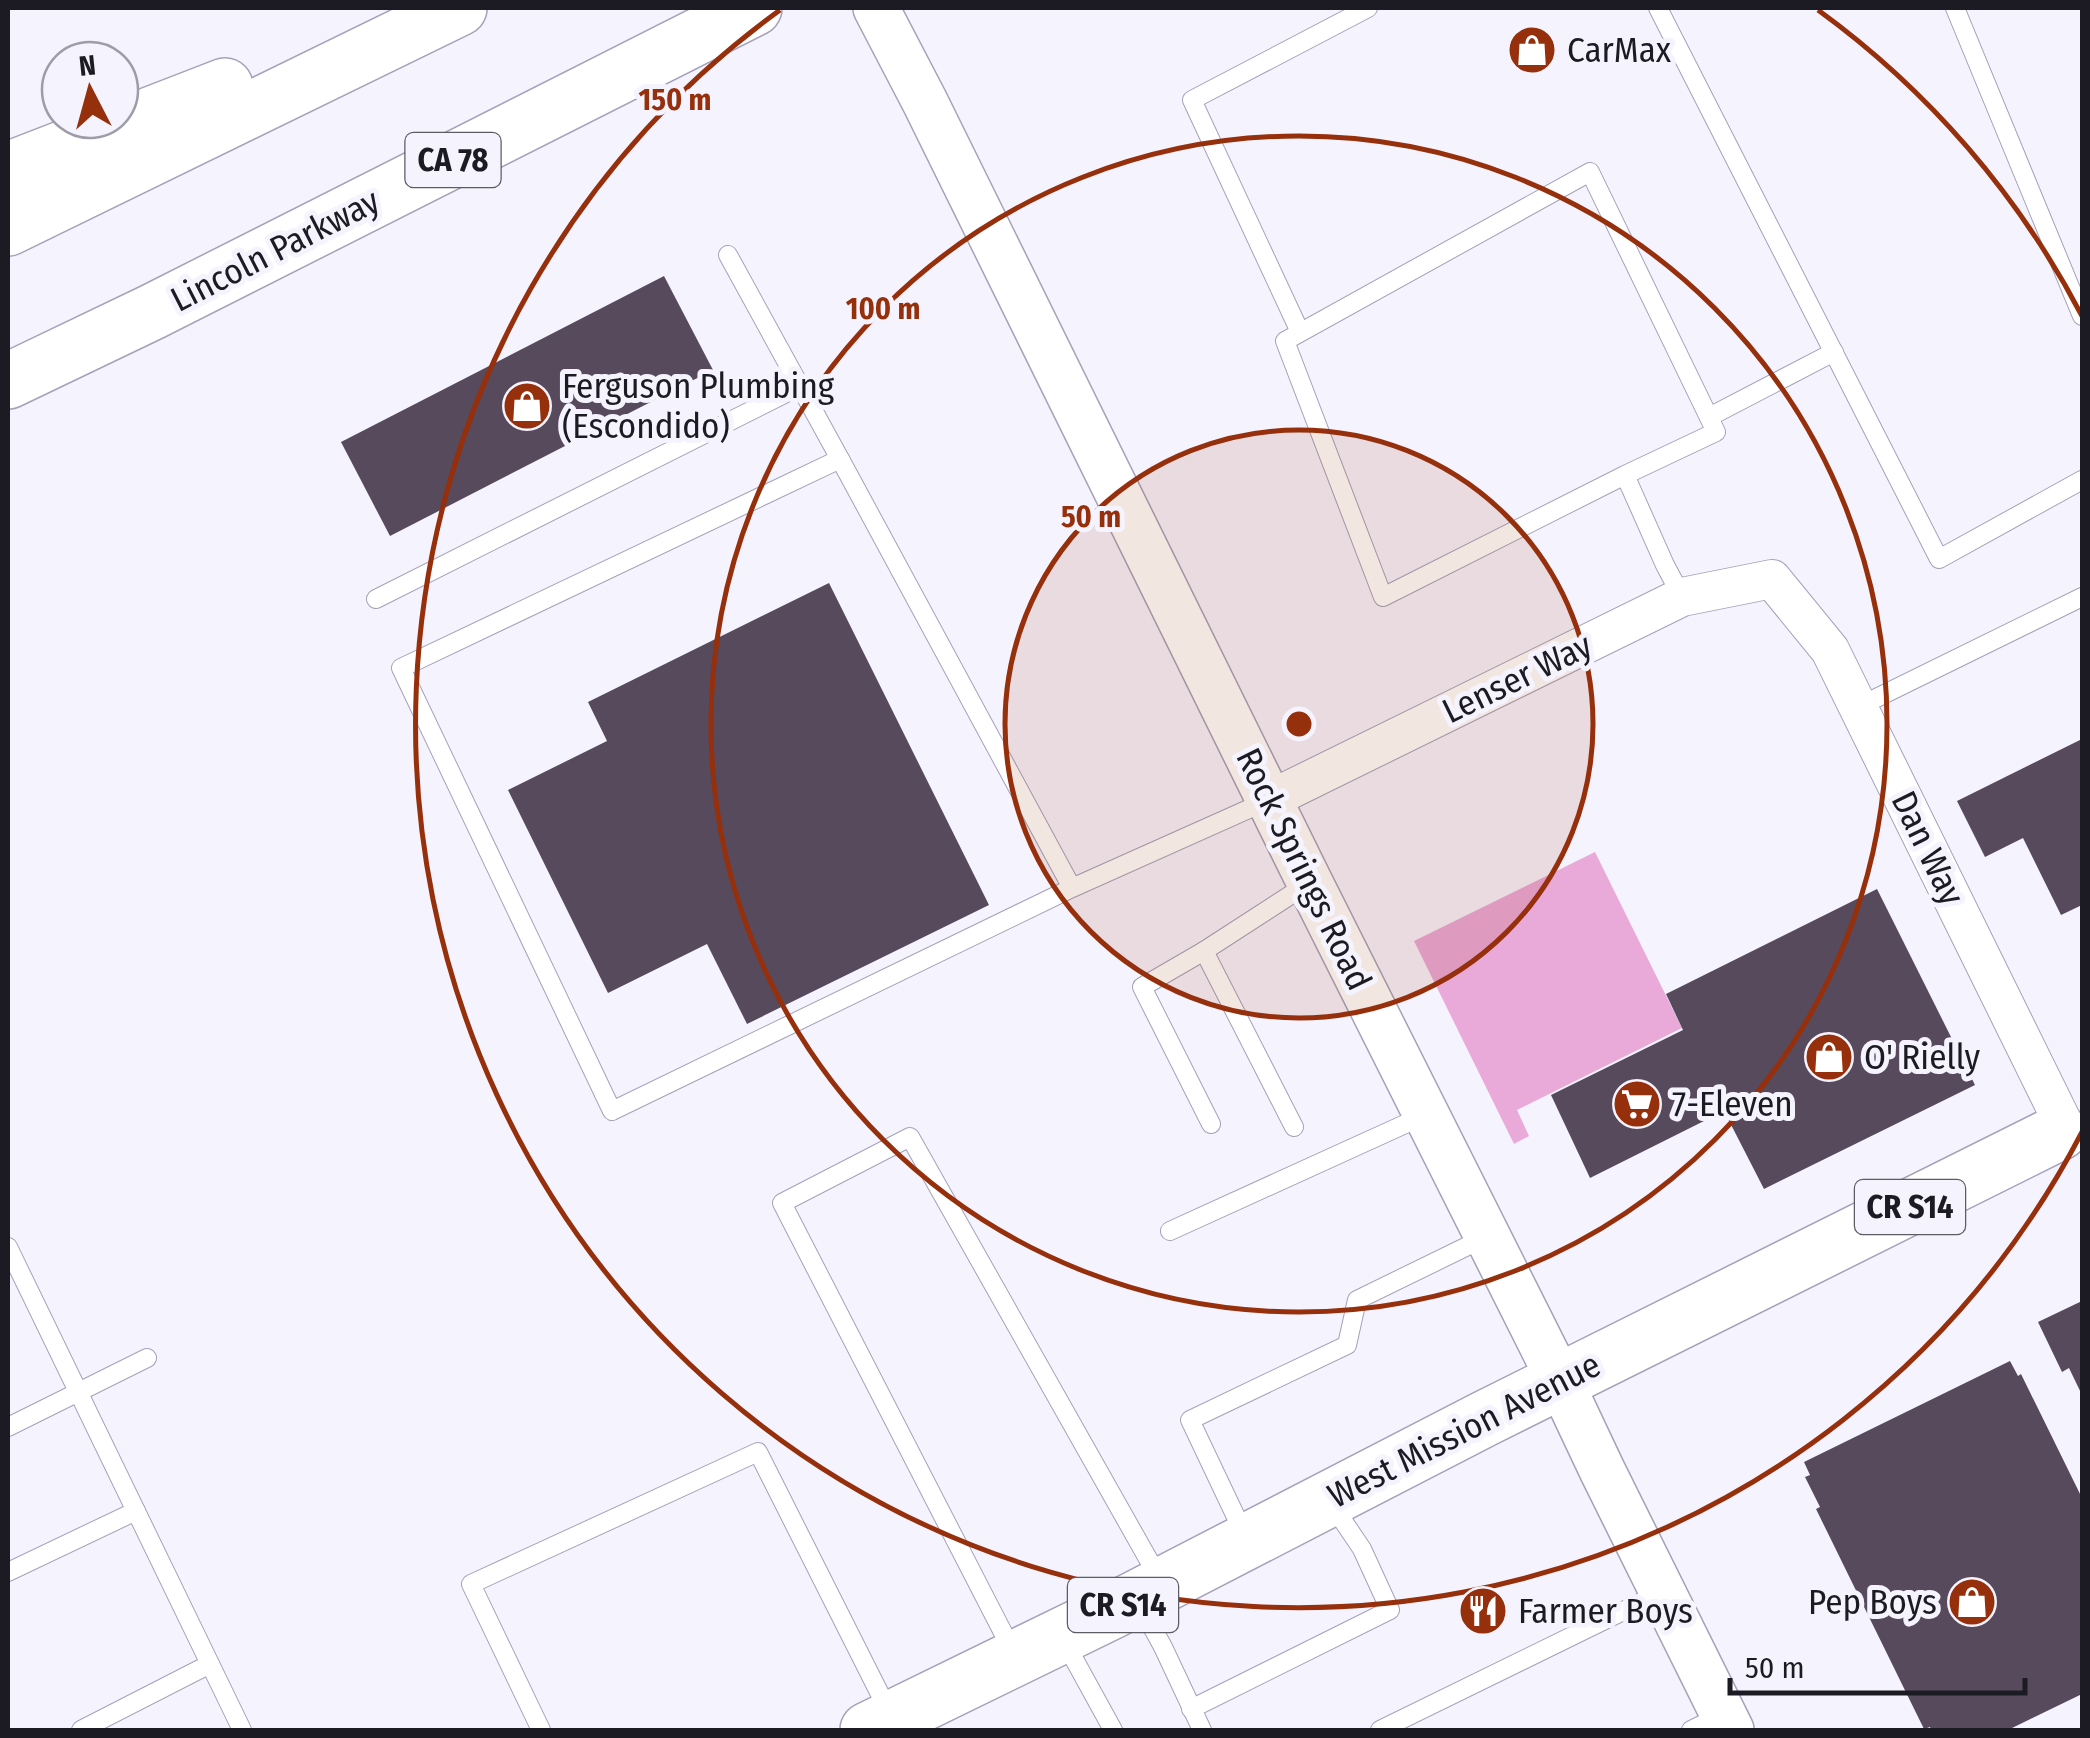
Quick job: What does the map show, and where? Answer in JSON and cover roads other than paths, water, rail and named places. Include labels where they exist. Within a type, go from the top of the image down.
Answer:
[{"type":"main road","points":[[8,170],[417,8]]},
{"type":"main road","points":[[8,228],[458,8]]},
{"type":"main road","name":"Lincoln Parkway","points":[[8,381],[754,8]]},
{"type":"main road","points":[[8,396],[152,312]]},
{"type":"main road","name":"West Mission Avenue","points":[[886,1726],[1560,1380],[2070,1128]]},
{"type":"street","name":"Rock Springs Road","points":[[879,14],[1560,1380],[1662,1592],[1715,1725]]},
{"type":"street","name":"Lenser Way","points":[[1269,800],[1682,596],[1772,579]]},
{"type":"street","name":"Dan Way","points":[[1772,579],[1830,650],[2070,1128]]},
{"type":"lane","points":[[1300,332],[1192,100],[1368,8]]},
{"type":"lane","points":[[1658,8],[1939,559],[2082,480]]},
{"type":"lane","points":[[1955,8],[2082,316]]},
{"type":"lane","points":[[1590,172],[1709,417],[1716,432],[1383,597],[1285,341],[1590,172]]},
{"type":"lane","points":[[728,254],[1072,888]]},
{"type":"lane","points":[[1709,417],[1834,352]]},
{"type":"lane","points":[[376,599],[800,386]]},
{"type":"lane","points":[[840,460],[401,668],[612,1112],[1072,888],[1269,800]]},
{"type":"lane","points":[[1625,475],[1664,565],[1682,596]]},
{"type":"lane","points":[[1858,707],[2082,597]]},
{"type":"lane","points":[[1212,1124],[1142,987],[1310,883]]},
{"type":"lane","points":[[1204,951],[1294,1127]]},
{"type":"lane","points":[[1170,1231],[1426,1115]]},
{"type":"lane","points":[[1113,1730],[1039,1647],[782,1203],[910,1137],[1150,1591],[1163,1648],[1202,1730]]},
{"type":"lane","points":[[1248,1541],[1190,1420],[1347,1345],[1357,1300],[1487,1237]]},
{"type":"lane","points":[[8,1247],[242,1730]]},
{"type":"lane","points":[[8,1428],[147,1358]]},
{"type":"lane","points":[[541,1730],[471,1584],[758,1452],[886,1726]]},
{"type":"lane","points":[[1191,1710],[1390,1610],[1362,1549],[1329,1499]]},
{"type":"lane","points":[[8,1572],[136,1510]]},
{"type":"lane","points":[[1380,1730],[1662,1592]]},
{"type":"lane","points":[[81,1730],[210,1664]]},
{"type":"place","name":"CarMax","points":[[1532,50]]},
{"type":"place","name":"Ferguson Plumbing (Escondido)","points":[[527,406]]},
{"type":"place","name":"O' Rielly","points":[[1829,1057]]},
{"type":"place","name":"7-Eleven","points":[[1637,1104]]},
{"type":"place","name":"Pep Boys","points":[[1972,1602]]},
{"type":"place","name":"Farmer Boys","points":[[1483,1611]]}]
